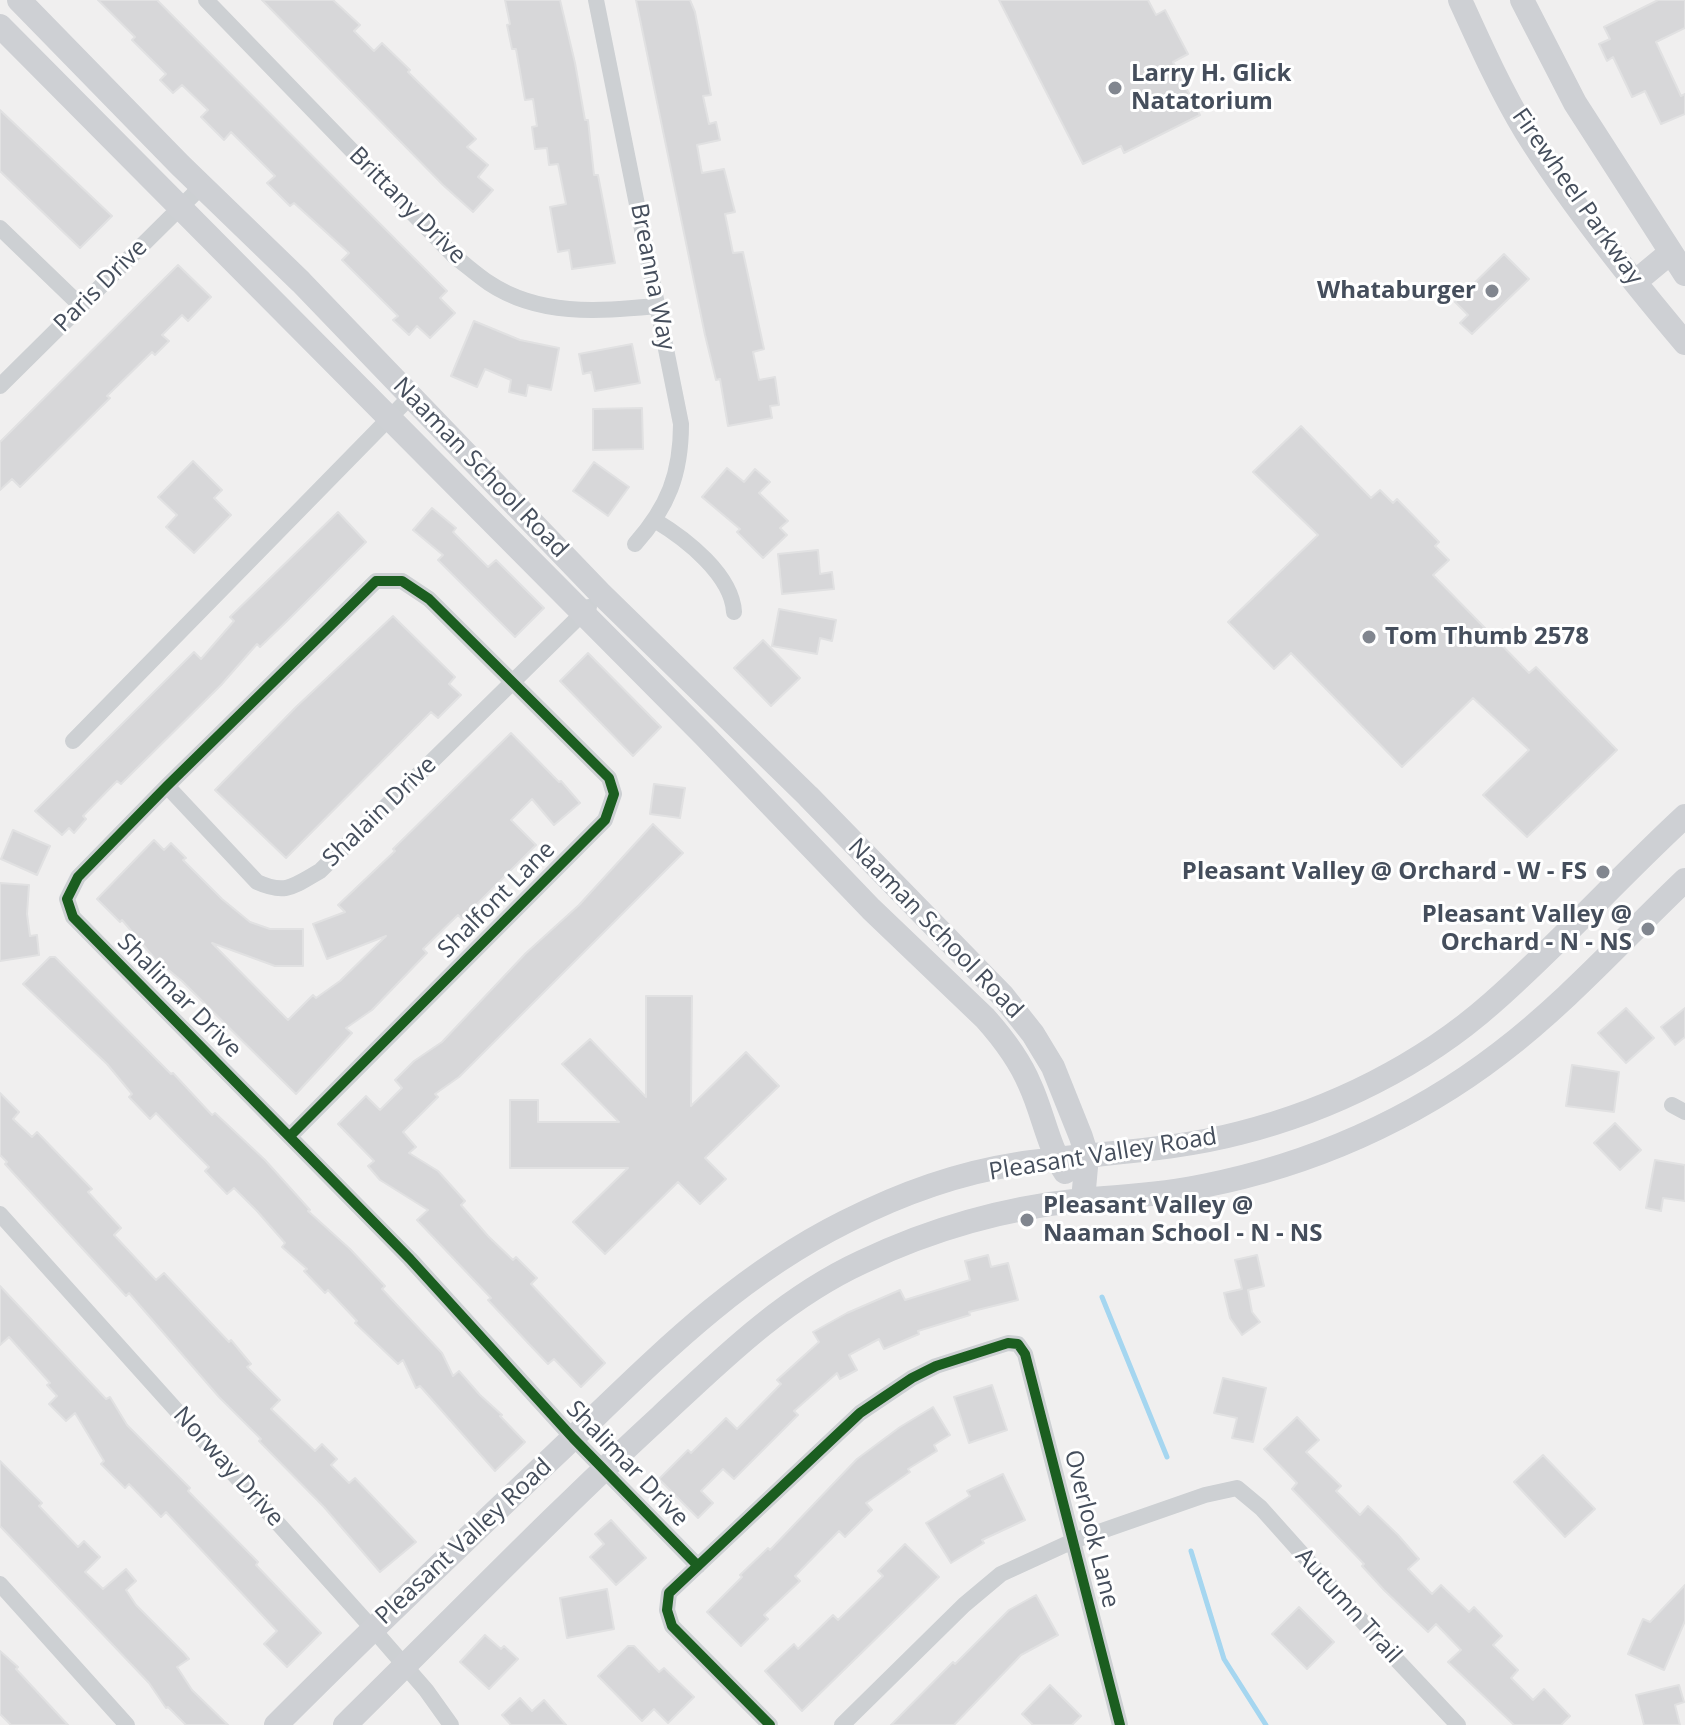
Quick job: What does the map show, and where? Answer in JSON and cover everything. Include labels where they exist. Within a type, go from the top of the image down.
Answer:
[{"type":"main road","name":"Naaman School Road","points":[[19,0],[411,396],[600,593],[808,796],[1003,996],[1033,1034],[1053,1067],[1087,1156],[1083,1200]]},
{"type":"main road","name":"Firewheel Parkway","points":[[1460,0],[1526,131],[1635,282],[1685,343]]},
{"type":"main road","name":"Firewheel Parkway","points":[[1522,0],[1575,103],[1685,274]]},
{"type":"main road","name":"Naaman School Road","points":[[0,26],[584,613],[871,909],[1000,1035],[1029,1082],[1057,1160],[1083,1200]]},
{"type":"main road","points":[[1635,282],[1670,253]]},
{"type":"main road","name":"Pleasant Valley Road","points":[[276,1725],[372,1628],[709,1310],[757,1273],[847,1221],[935,1185],[1012,1165],[1240,1134],[1333,1101],[1420,1057],[1493,1003],[1683,821]]},
{"type":"main road","name":"Pleasant Valley Road","points":[[345,1725],[604,1469],[729,1351],[833,1277],[917,1237],[974,1219],[1083,1200],[1155,1194],[1240,1179],[1325,1152],[1402,1116],[1501,1053],[1685,880]]},
{"type":"street","name":"Brittany Drive","points":[[206,0],[454,256],[490,284],[534,303],[568,310],[593,312],[658,306]]},
{"type":"street","name":"Breanna Way","points":[[596,0],[681,424],[674,483],[656,521],[635,544]]},
{"type":"street","name":"Paris Drive","points":[[0,386],[202,186]]},
{"type":"street","points":[[0,228],[81,306]]},
{"type":"street","points":[[73,741],[411,396]]},
{"type":"street","points":[[656,521],[680,536],[723,580],[733,600],[734,612]]},
{"type":"street","name":"Shalimar Drive","points":[[514,681],[429,599],[402,581],[376,581],[78,877],[67,899],[73,917],[410,1259],[573,1438],[698,1566]]},
{"type":"street","points":[[584,613],[600,593]]},
{"type":"street","name":"Shalain Drive","points":[[167,786],[257,882],[272,888],[291,889],[320,871],[584,613]]},
{"type":"street","name":"Shalfont Lane","points":[[290,1136],[605,820],[614,794],[609,778],[514,681]]},
{"type":"street","name":"Norway Drive","points":[[0,1214],[372,1628],[451,1725]]},
{"type":"street","name":"Overlook Lane","points":[[698,1566],[829,1440],[883,1396],[936,1366],[1008,1343],[1018,1344],[1025,1354],[1120,1725]]},
{"type":"street","name":"Autumn Trail","points":[[1073,1541],[1205,1495],[1237,1488],[1261,1508],[1458,1725]]},
{"type":"street","points":[[842,1725],[982,1588],[1013,1568],[1073,1541]]},
{"type":"street","points":[[698,1566],[669,1593],[667,1610],[672,1626],[770,1725]]},
{"type":"street","points":[[0,1584],[127,1725]]},
{"type":"building","points":[[98,0],[157,0],[447,291],[440,298],[455,313],[430,338],[417,326],[409,335],[393,320],[398,316],[342,260],[349,253],[294,203],[290,206],[267,183],[275,176],[231,132],[224,140],[201,117],[208,110],[182,85],[173,93],[160,80],[166,74]]},
{"type":"building","points":[[262,0],[333,0],[360,25],[354,31],[374,51],[382,43],[410,70],[408,72],[476,139],[467,147],[488,165],[478,177],[493,190],[473,212],[443,185]]},
{"type":"building","points":[[505,0],[560,0],[585,120],[588,120],[594,175],[598,175],[615,263],[572,269],[569,250],[558,252],[550,207],[566,204],[558,164],[549,165],[547,148],[535,149],[532,127],[537,126],[533,99],[525,100],[516,49],[512,49],[507,25],[510,24]]},
{"type":"building","points":[[636,0],[690,0],[695,12],[711,95],[703,96],[709,124],[716,122],[720,140],[697,145],[702,173],[724,169],[735,212],[725,214],[733,253],[743,252],[764,349],[753,352],[759,380],[775,377],[779,405],[770,406],[772,418],[728,426],[720,379],[716,380],[705,335]]},
{"type":"building","name":"Larry H. Glick Natatorium","points":[[999,0],[1148,0],[1156,15],[1165,10],[1188,54],[1173,62],[1200,115],[1124,153],[1121,146],[1083,164]]},
{"type":"building","points":[[1658,0],[1685,0],[1685,28],[1656,42],[1681,96],[1685,94],[1685,114],[1661,124],[1645,91],[1632,97],[1613,57],[1607,61],[1599,44],[1610,39],[1604,27]]},
{"type":"building","points":[[0,110],[112,216],[80,248],[0,171]]},
{"type":"building","name":"Whataburger","points":[[1504,254],[1529,279],[1472,334],[1460,323],[1468,315],[1455,302]]},
{"type":"building","points":[[178,265],[211,297],[188,321],[182,315],[162,335],[169,341],[155,355],[152,352],[107,396],[110,398],[20,487],[12,479],[0,490],[0,442]]},
{"type":"building","points":[[474,321],[520,340],[559,348],[551,390],[528,385],[526,396],[509,392],[511,380],[485,369],[477,387],[451,376]]},
{"type":"building","points":[[632,344],[640,383],[595,391],[591,372],[583,374],[579,354]]},
{"type":"building","points":[[642,408],[643,449],[593,450],[593,409]]},
{"type":"building","name":"Tom Thumb 2578","points":[[1301,426],[1371,498],[1380,490],[1393,503],[1397,499],[1439,542],[1435,546],[1449,560],[1433,575],[1529,673],[1536,667],[1617,750],[1527,837],[1483,795],[1529,750],[1473,698],[1402,767],[1291,653],[1274,669],[1228,622],[1318,535],[1253,472]]},
{"type":"building","points":[[193,461],[222,490],[214,498],[231,515],[194,553],[166,527],[177,515],[158,497]]},
{"type":"building","points":[[594,462],[629,487],[608,516],[573,491]]},
{"type":"building","points":[[727,468],[744,482],[755,469],[770,482],[759,493],[788,521],[780,528],[787,535],[763,558],[737,532],[740,529],[702,497]]},
{"type":"building","points":[[432,508],[456,528],[453,532],[488,567],[496,560],[544,608],[515,637],[438,560],[443,555],[413,530]]},
{"type":"building","points":[[338,512],[366,542],[260,647],[257,644],[221,685],[121,784],[117,781],[83,816],[86,819],[74,833],[69,828],[62,835],[35,811],[194,652],[201,659],[234,621],[230,617]]},
{"type":"building","points":[[818,550],[820,574],[832,572],[834,589],[782,594],[778,554]]},
{"type":"building","points":[[779,609],[836,620],[832,641],[820,638],[817,654],[772,646]]},
{"type":"building","points":[[393,616],[455,677],[449,684],[461,695],[438,718],[431,712],[286,858],[215,790],[296,707]]},
{"type":"building","points":[[763,640],[800,678],[771,706],[734,668]]},
{"type":"building","points":[[588,653],[661,727],[633,756],[560,681]]},
{"type":"building","points":[[511,733],[580,803],[554,825],[532,799],[511,820],[536,845],[462,919],[458,915],[423,949],[427,953],[372,1010],[346,1028],[352,1033],[296,1094],[182,981],[155,959],[122,920],[120,922],[97,899],[154,840],[164,850],[171,843],[186,858],[183,860],[222,899],[250,922],[270,929],[303,929],[303,966],[275,966],[212,943],[288,1020],[313,995],[316,998],[340,981],[386,936],[327,959],[313,924],[345,912],[338,905]]},
{"type":"building","points":[[654,784],[685,788],[680,818],[650,814]]},
{"type":"building","points":[[653,824],[683,853],[459,1077],[435,1094],[438,1097],[403,1132],[416,1147],[409,1153],[438,1171],[465,1201],[461,1205],[488,1236],[537,1278],[531,1284],[605,1363],[581,1387],[554,1359],[548,1364],[488,1300],[491,1298],[417,1220],[428,1210],[380,1180],[368,1166],[374,1161],[338,1124],[366,1096],[380,1110],[402,1088],[395,1080],[414,1061],[442,1042],[526,953],[579,905]]},
{"type":"building","points":[[13,830],[50,846],[37,875],[1,859]]},
{"type":"building","points":[[0,883],[29,885],[27,914],[30,936],[37,935],[39,955],[0,961]]},
{"type":"building","points":[[50,957],[55,957],[212,1115],[215,1113],[265,1160],[308,1211],[385,1286],[382,1289],[442,1353],[453,1376],[459,1371],[502,1415],[525,1442],[495,1471],[420,1386],[416,1388],[403,1360],[398,1364],[355,1323],[357,1321],[328,1290],[325,1293],[304,1271],[307,1269],[282,1247],[285,1243],[257,1211],[234,1188],[227,1194],[205,1171],[209,1167],[156,1113],[150,1119],[129,1097],[132,1094],[107,1064],[23,984]]},
{"type":"building","points":[[646,996],[692,996],[691,1106],[746,1052],[779,1086],[705,1158],[726,1179],[700,1204],[678,1182],[605,1254],[573,1222],[628,1168],[510,1168],[510,1100],[538,1100],[538,1122],[619,1122],[562,1064],[590,1039],[646,1097]]},
{"type":"building","points":[[1626,1008],[1654,1038],[1626,1063],[1598,1033]]},
{"type":"building","points":[[1685,1008],[1685,1037],[1675,1045],[1661,1027]]},
{"type":"building","points":[[1572,1065],[1619,1072],[1614,1112],[1566,1106]]},
{"type":"building","points":[[0,1093],[19,1112],[13,1119],[32,1137],[37,1132],[92,1189],[88,1192],[121,1228],[114,1235],[156,1280],[164,1273],[229,1342],[231,1340],[251,1364],[247,1367],[280,1400],[271,1409],[315,1451],[322,1444],[337,1459],[331,1465],[349,1483],[355,1478],[416,1542],[380,1572],[324,1507],[219,1397],[129,1293],[126,1296],[5,1164],[7,1162],[0,1155]]},
{"type":"building","points":[[1615,1123],[1641,1150],[1620,1170],[1594,1143]]},
{"type":"building","points":[[1655,1160],[1685,1165],[1685,1201],[1663,1198],[1661,1211],[1646,1208]]},
{"type":"building","points":[[988,1255],[991,1267],[1008,1263],[1018,1300],[969,1312],[970,1315],[918,1331],[919,1334],[884,1349],[879,1339],[849,1355],[857,1370],[840,1379],[837,1373],[794,1411],[798,1415],[734,1479],[723,1469],[701,1491],[713,1503],[698,1518],[659,1479],[726,1418],[737,1429],[781,1384],[777,1380],[819,1342],[813,1332],[900,1290],[905,1300],[970,1280],[965,1261]]},
{"type":"building","points":[[1257,1255],[1264,1286],[1248,1290],[1252,1312],[1260,1322],[1242,1335],[1230,1318],[1224,1293],[1242,1289],[1235,1260]]},
{"type":"building","points":[[0,1286],[106,1399],[110,1397],[127,1425],[190,1488],[188,1491],[258,1562],[256,1565],[321,1633],[287,1667],[264,1644],[277,1631],[166,1512],[161,1517],[129,1484],[125,1488],[101,1464],[104,1461],[75,1413],[66,1421],[49,1404],[57,1396],[47,1385],[50,1383],[9,1337],[0,1345]]},
{"type":"building","points":[[1223,1378],[1266,1388],[1253,1442],[1232,1438],[1237,1418],[1214,1413]]},
{"type":"building","points":[[992,1385],[1007,1430],[969,1443],[954,1397]]},
{"type":"building","points":[[933,1407],[950,1435],[934,1445],[937,1451],[908,1469],[910,1472],[866,1503],[872,1510],[845,1537],[839,1531],[795,1576],[800,1581],[764,1615],[768,1619],[741,1646],[707,1612],[857,1459]]},
{"type":"building","points":[[1297,1417],[1319,1440],[1306,1452],[1341,1486],[1336,1491],[1360,1515],[1368,1506],[1398,1535],[1419,1559],[1408,1569],[1432,1594],[1441,1585],[1469,1612],[1474,1607],[1502,1636],[1493,1645],[1518,1670],[1511,1678],[1533,1700],[1544,1689],[1570,1716],[1561,1725],[1514,1725],[1448,1662],[1461,1650],[1436,1624],[1428,1632],[1384,1590],[1362,1566],[1364,1564],[1292,1489],[1297,1483],[1264,1449]]},
{"type":"building","points":[[1543,1455],[1595,1509],[1565,1537],[1514,1482]]},
{"type":"building","points":[[0,1461],[42,1503],[39,1506],[78,1547],[84,1541],[100,1557],[85,1572],[103,1589],[126,1569],[136,1581],[126,1590],[136,1605],[189,1659],[177,1667],[192,1690],[228,1725],[186,1725],[166,1708],[149,1683],[0,1526]]},
{"type":"building","points":[[1003,1474],[1025,1520],[982,1540],[984,1543],[951,1563],[926,1523],[970,1496],[967,1491]]},
{"type":"building","points":[[611,1520],[646,1558],[616,1585],[590,1557],[604,1544],[595,1534]]},
{"type":"building","points":[[905,1544],[939,1577],[802,1711],[765,1671],[794,1644],[798,1649],[833,1615],[838,1620],[883,1576],[878,1571]]},
{"type":"building","points":[[1685,1585],[1685,1621],[1664,1670],[1628,1654],[1643,1619],[1650,1622]]},
{"type":"building","points":[[607,1589],[614,1629],[567,1638],[560,1598]]},
{"type":"building","points":[[1036,1595],[1058,1635],[1021,1655],[954,1725],[891,1725],[1009,1610]]},
{"type":"building","points":[[1299,1607],[1334,1642],[1307,1669],[1272,1634]]},
{"type":"building","points":[[485,1635],[518,1659],[489,1689],[460,1662]]},
{"type":"building","points":[[628,1646],[634,1646],[659,1672],[664,1668],[694,1697],[668,1723],[654,1709],[642,1721],[598,1676]]},
{"type":"building","points":[[0,1651],[18,1667],[16,1669],[68,1725],[11,1725],[0,1714]]},
{"type":"building","points":[[1050,1685],[1081,1716],[1072,1725],[1033,1725],[1022,1714]]},
{"type":"building","points":[[1679,1685],[1684,1702],[1675,1705],[1680,1725],[1644,1725],[1636,1695]]},
{"type":"building","points":[[520,1698],[532,1711],[544,1700],[566,1725],[511,1725],[502,1715]]},
{"type":"waterway","points":[[1102,1297],[1167,1457]]},
{"type":"waterway","points":[[1191,1551],[1224,1659],[1266,1725]]},
{"type":"cycle path","points":[[290,1136],[605,820],[614,794],[609,778],[429,599],[402,581],[376,581],[78,877],[67,899],[73,917],[410,1259],[573,1438],[698,1566]]},
{"type":"cycle path","points":[[770,1725],[672,1626],[667,1610],[669,1593],[860,1413],[912,1378],[936,1366],[1008,1343],[1018,1344],[1025,1354],[1120,1725]]},
{"type":"place","name":"Larry H. Glick Natatorium","points":[[1115,88]]},
{"type":"place","name":"Whataburger","points":[[1492,291]]},
{"type":"place","name":"Tom Thumb 2578","points":[[1369,637]]},
{"type":"place","name":"Pleasant Valley @ Orchard - W - FS","points":[[1603,872]]},
{"type":"place","name":"Pleasant Valley @ Orchard - N - NS","points":[[1648,929]]},
{"type":"place","name":"Pleasant Valley @ Naaman School - N - NS","points":[[1027,1220]]}]
